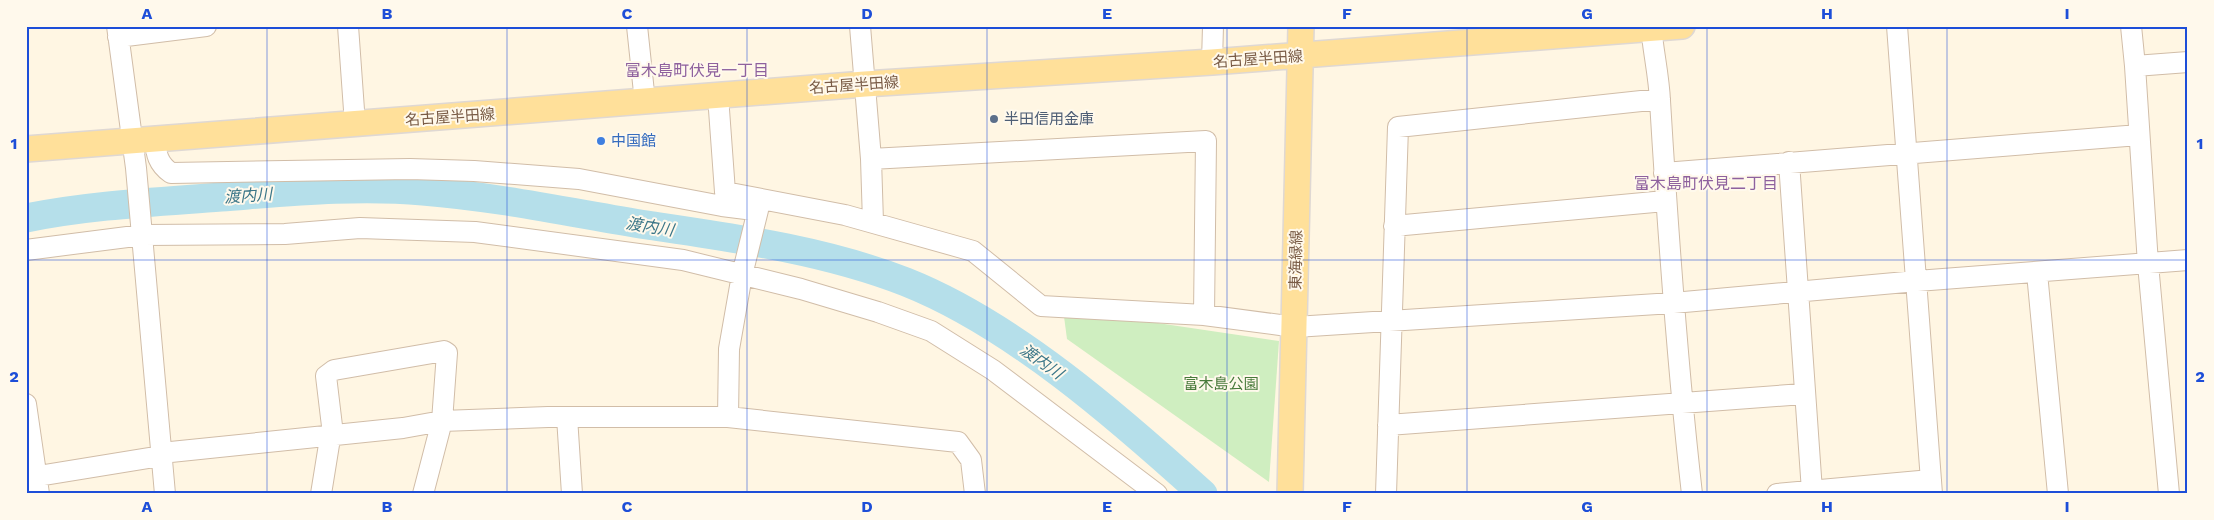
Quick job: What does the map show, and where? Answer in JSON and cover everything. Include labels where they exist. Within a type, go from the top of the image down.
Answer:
[{"type":"main road","name":"東海緑線","points":[[1290,494],[1301,26]]},
{"type":"main road","name":"名古屋半田線","points":[[26,149],[865,84],[1300,56],[1682,26]]},
{"type":"street","points":[[206,26],[117,32],[143,140],[164,168],[172,173],[410,169],[474,171],[557,179],[579,179],[722,206],[758,210],[842,227],[845,215]]},
{"type":"street","points":[[348,26],[355,124]]},
{"type":"street","points":[[637,26],[645,102]]},
{"type":"street","points":[[860,26],[871,159],[873,222]]},
{"type":"street","points":[[1212,62],[1213,26]]},
{"type":"street","points":[[1777,494],[1932,487],[1896,26]]},
{"type":"street","points":[[2131,26],[2148,264],[2169,494]]},
{"type":"street","points":[[1651,28],[1660,99],[1665,201],[1681,403],[1692,494]]},
{"type":"street","points":[[2135,66],[2188,62]]},
{"type":"street","points":[[718,96],[725,192],[845,215],[974,251],[1041,306],[1204,315],[1295,327],[1673,303],[1917,281],[2188,260]]},
{"type":"street","points":[[1386,494],[1398,127],[1660,99]]},
{"type":"street","points":[[1664,173],[2139,135]]},
{"type":"street","points":[[143,140],[136,168],[165,494]]},
{"type":"street","points":[[871,159],[1206,141],[1204,315]]},
{"type":"street","points":[[1789,162],[1799,292],[1803,394],[1812,491]]},
{"type":"street","points":[[1394,226],[1665,201]]},
{"type":"street","points":[[728,417],[728,349],[758,210]]},
{"type":"street","points":[[26,250],[143,235],[285,234],[360,228],[475,232],[744,270],[853,304],[930,331],[993,370],[1157,494]]},
{"type":"street","points":[[2037,273],[2058,494]]},
{"type":"street","points":[[321,494],[331,435],[326,376],[334,370],[444,351],[447,354],[442,421],[423,494]]},
{"type":"street","points":[[1388,425],[1803,394]]},
{"type":"street","points":[[26,404],[34,483],[161,455],[403,428],[442,421],[567,417],[728,417],[958,442],[971,460],[975,494]]},
{"type":"street","points":[[567,417],[572,494]]},
{"type":"green space","name":"富木島公園","points":[[1063,309],[1279,341],[1269,482],[1067,339]]},
{"type":"waterway","name":"渡内川","points":[[26,218],[74,210],[148,202],[322,190],[398,189],[507,201],[746,240],[811,253],[843,261],[906,282],[946,300],[985,322],[1063,375],[1136,435],[1203,494]]},
{"type":"place","name":"半田信用金庫","points":[[994,119]]},
{"type":"place","name":"中国館","points":[[601,141]]},
{"type":"district","name":"富木島町伏見一丁目","points":[[697,70]]},
{"type":"district","name":"富木島町伏見二丁目","points":[[1706,183]]}]
